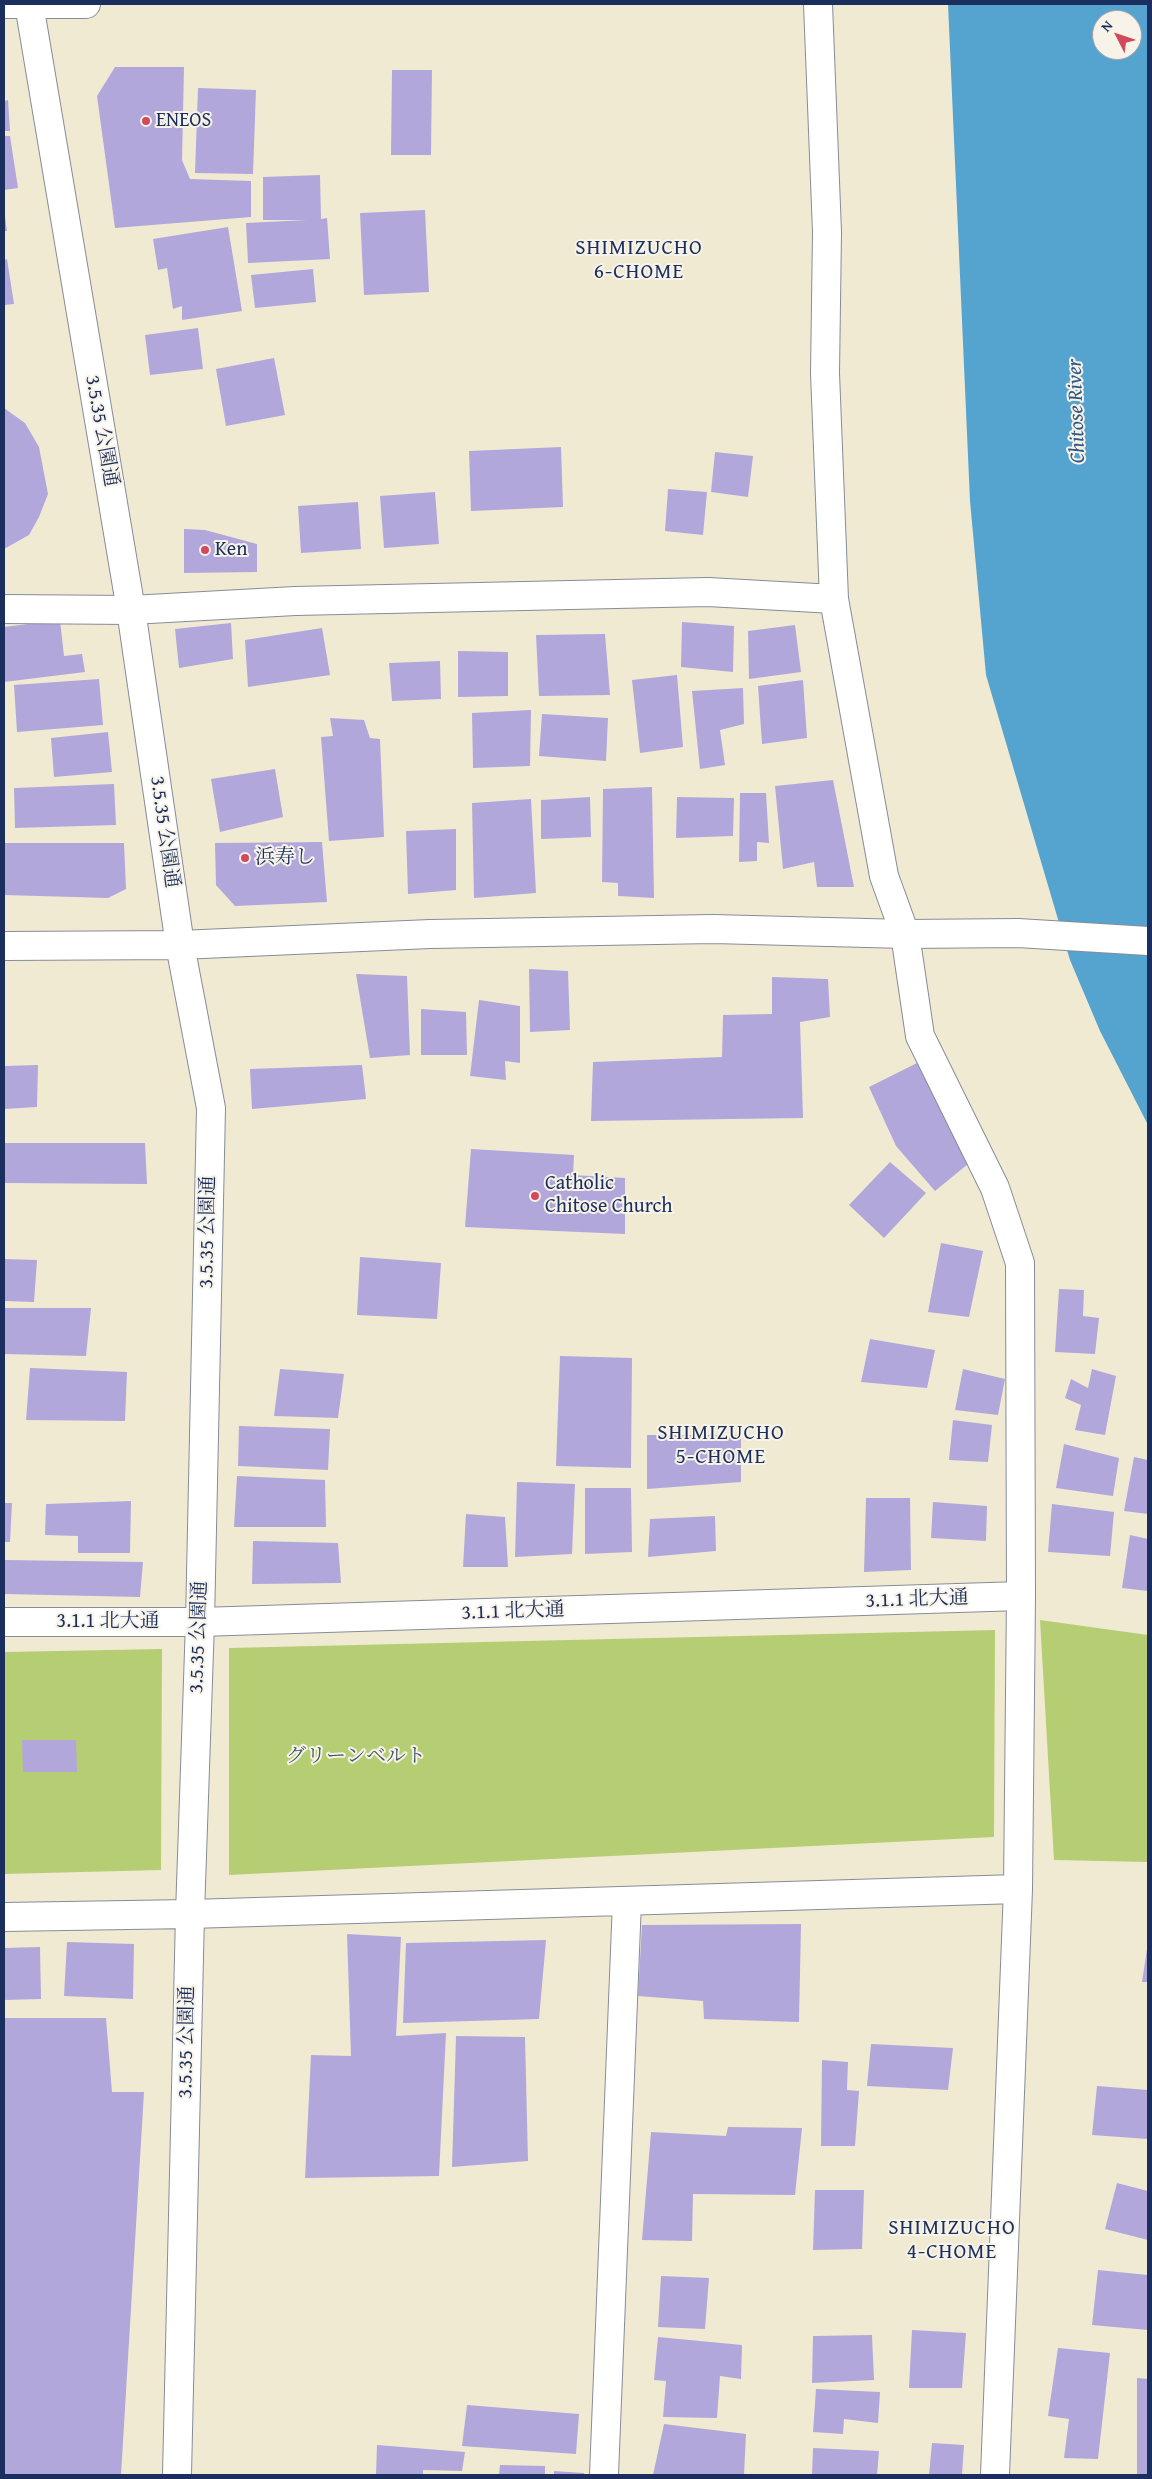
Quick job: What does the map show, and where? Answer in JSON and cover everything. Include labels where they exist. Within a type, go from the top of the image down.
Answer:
[{"type":"main road","points":[[4,4],[86,4]]},
{"type":"main road","name":"3.5.35 公園通","points":[[29,4],[131,610],[180,945],[211,1108],[200,1622],[190,1914],[177,2475]]},
{"type":"main road","points":[[818,4],[827,232],[825,374],[834,598],[884,876],[905,934],[920,1036],[994,1188],[1020,1264],[1022,1596],[1018,1889],[995,2475]]},
{"type":"main road","points":[[4,609],[131,610],[295,601],[708,592],[834,598]]},
{"type":"main road","points":[[4,946],[180,945],[430,934],[713,929],[905,934],[1018,933],[1148,941]]},
{"type":"main road","name":"3.1.1 北大通","points":[[4,1622],[200,1622],[1022,1596]]},
{"type":"main road","points":[[4,1917],[190,1914],[1018,1889]]},
{"type":"main road","points":[[604,2475],[627,1901]]},
{"type":"green space","points":[[1040,1620],[1148,1635],[1148,1862],[1054,1860]]},
{"type":"green space","name":"グリーンベルト","points":[[995,1630],[994,1837],[229,1875],[229,1648]]},
{"type":"green space","points":[[162,1649],[161,1870],[4,1874],[4,1652]]},
{"type":"water","name":"Chitose River","points":[[948,4],[1148,4],[1148,1125],[1100,1031],[1070,960],[986,675],[970,501]]},
{"type":"building","points":[[115,67],[184,67],[182,160],[190,179],[251,181],[251,217],[115,228],[97,96]]},
{"type":"building","points":[[392,70],[432,70],[431,155],[391,155]]},
{"type":"building","points":[[198,88],[256,90],[253,174],[195,173]]},
{"type":"building","points":[[8,100],[10,131],[4,131],[4,101]]},
{"type":"building","points":[[4,136],[10,136],[18,188],[4,190]]},
{"type":"building","points":[[320,175],[321,219],[327,218],[330,259],[248,263],[246,223],[307,220],[263,220],[263,177]]},
{"type":"building","points":[[4,210],[7,231],[4,231]]},
{"type":"building","points":[[425,210],[429,292],[364,295],[360,213]]},
{"type":"building","points":[[228,227],[242,311],[182,320],[182,306],[173,309],[167,268],[158,270],[153,239]]},
{"type":"building","points":[[7,259],[14,304],[4,305],[4,260]]},
{"type":"building","points":[[313,269],[316,302],[255,308],[251,275]]},
{"type":"building","points":[[198,328],[203,369],[150,375],[145,335]]},
{"type":"building","points":[[274,358],[285,415],[226,426],[216,369]]},
{"type":"building","points":[[4,408],[25,423],[39,447],[48,494],[39,517],[29,535],[4,549]]},
{"type":"building","points":[[561,447],[563,507],[471,511],[469,451]]},
{"type":"building","points":[[715,452],[753,456],[748,497],[711,492]]},
{"type":"building","points":[[668,489],[707,492],[703,535],[665,531]]},
{"type":"building","points":[[435,492],[439,544],[384,548],[380,496]]},
{"type":"building","points":[[358,502],[361,549],[301,553],[298,506]]},
{"type":"building","points":[[184,529],[205,530],[257,544],[257,572],[184,573]]},
{"type":"building","points":[[60,620],[64,656],[82,654],[85,672],[4,682],[4,627]]},
{"type":"building","points":[[682,622],[734,626],[733,672],[681,667]]},
{"type":"building","points":[[231,623],[233,659],[179,668],[175,629]]},
{"type":"building","points":[[795,625],[801,672],[749,679],[748,631]]},
{"type":"building","points":[[322,628],[330,675],[248,687],[245,640]]},
{"type":"building","points":[[605,634],[610,695],[539,696],[536,635]]},
{"type":"building","points":[[458,651],[508,652],[508,696],[458,697]]},
{"type":"building","points":[[440,661],[441,699],[392,701],[389,663]]},
{"type":"building","points":[[677,675],[683,747],[640,753],[632,680]]},
{"type":"building","points":[[99,679],[103,725],[17,732],[14,685]]},
{"type":"building","points":[[803,680],[807,738],[762,744],[758,686]]},
{"type":"building","points":[[743,688],[744,724],[720,730],[725,765],[700,769],[692,691]]},
{"type":"building","points":[[531,710],[530,766],[473,768],[472,713]]},
{"type":"building","points":[[542,714],[608,718],[606,761],[539,756]]},
{"type":"building","points":[[330,718],[364,720],[370,738],[380,739],[384,837],[329,841],[321,737],[333,736]]},
{"type":"building","points":[[108,732],[112,772],[54,777],[51,738]]},
{"type":"building","points":[[275,769],[283,817],[220,832],[211,779]]},
{"type":"building","points":[[833,780],[854,887],[817,887],[814,862],[783,869],[775,786]]},
{"type":"building","points":[[114,784],[116,825],[15,828],[14,788]]},
{"type":"building","points":[[652,787],[654,898],[618,896],[618,883],[602,882],[603,789]]},
{"type":"building","points":[[740,793],[766,793],[769,843],[757,842],[757,861],[739,862]]},
{"type":"building","points":[[590,797],[591,837],[541,839],[541,800]]},
{"type":"building","points":[[677,797],[734,798],[733,836],[676,838]]},
{"type":"building","points":[[531,799],[536,893],[474,898],[472,803]]},
{"type":"building","points":[[456,829],[456,890],[408,894],[406,831]]},
{"type":"building","points":[[322,842],[327,902],[235,906],[216,885],[215,843]]},
{"type":"building","points":[[4,843],[124,843],[126,889],[108,898],[4,895]]},
{"type":"building","points":[[529,969],[568,971],[570,1030],[530,1032]]},
{"type":"building","points":[[356,974],[407,976],[410,1055],[370,1058]]},
{"type":"building","points":[[772,977],[828,979],[830,1017],[800,1022],[803,1118],[591,1121],[593,1062],[722,1057],[723,1015],[772,1014]]},
{"type":"building","points":[[479,1000],[520,1006],[520,1063],[505,1061],[506,1080],[470,1076]]},
{"type":"building","points":[[421,1009],[466,1012],[467,1055],[421,1055]]},
{"type":"building","points":[[917,1063],[968,1164],[935,1191],[896,1146],[869,1087]]},
{"type":"building","points":[[38,1065],[37,1107],[4,1109],[4,1066]]},
{"type":"building","points":[[362,1065],[366,1099],[252,1109],[250,1069]]},
{"type":"building","points":[[4,1143],[145,1143],[147,1184],[4,1183]]},
{"type":"building","points":[[471,1149],[574,1155],[573,1175],[625,1178],[625,1234],[465,1227]]},
{"type":"building","points":[[890,1162],[926,1193],[884,1238],[849,1205]]},
{"type":"building","points":[[941,1243],[983,1251],[969,1317],[928,1312]]},
{"type":"building","points":[[360,1257],[441,1263],[437,1319],[357,1315]]},
{"type":"building","points":[[4,1259],[37,1260],[34,1302],[4,1301]]},
{"type":"building","points":[[1059,1289],[1084,1290],[1083,1316],[1099,1318],[1095,1354],[1055,1352]]},
{"type":"building","points":[[4,1308],[91,1308],[86,1356],[4,1354]]},
{"type":"building","points":[[870,1339],[935,1350],[927,1388],[861,1382]]},
{"type":"building","points":[[560,1356],[632,1358],[631,1468],[556,1466]]},
{"type":"building","points":[[30,1368],[127,1372],[125,1421],[26,1420]]},
{"type":"building","points":[[280,1369],[344,1374],[338,1418],[274,1416]]},
{"type":"building","points":[[963,1369],[1005,1379],[998,1415],[955,1410]]},
{"type":"building","points":[[1092,1369],[1116,1376],[1105,1435],[1075,1430],[1081,1405],[1065,1398],[1071,1379],[1088,1388]]},
{"type":"building","points":[[953,1420],[992,1425],[988,1462],[949,1460]]},
{"type":"building","points":[[239,1426],[330,1429],[328,1470],[238,1466]]},
{"type":"building","points":[[647,1435],[741,1435],[741,1482],[647,1489]]},
{"type":"building","points":[[1064,1444],[1119,1458],[1113,1496],[1056,1488]]},
{"type":"building","points":[[1134,1457],[1148,1460],[1148,1514],[1124,1511]]},
{"type":"building","points":[[237,1476],[325,1480],[326,1527],[234,1527]]},
{"type":"building","points":[[517,1482],[575,1484],[572,1554],[515,1557]]},
{"type":"building","points":[[585,1488],[631,1488],[632,1552],[585,1554]]},
{"type":"building","points":[[866,1498],[910,1498],[911,1570],[864,1572]]},
{"type":"building","points":[[131,1501],[130,1553],[78,1553],[78,1536],[45,1535],[46,1504]]},
{"type":"building","points":[[933,1502],[987,1506],[986,1541],[931,1538]]},
{"type":"building","points":[[4,1503],[12,1503],[10,1542],[4,1542]]},
{"type":"building","points":[[1052,1504],[1114,1512],[1110,1556],[1048,1552]]},
{"type":"building","points":[[466,1514],[505,1517],[508,1567],[463,1567]]},
{"type":"building","points":[[715,1516],[716,1551],[648,1557],[650,1519]]},
{"type":"building","points":[[1130,1535],[1148,1539],[1148,1591],[1122,1588]]},
{"type":"building","points":[[253,1541],[338,1543],[341,1583],[252,1584]]},
{"type":"building","points":[[4,1560],[143,1562],[140,1597],[4,1594]]},
{"type":"building","points":[[22,1740],[76,1740],[77,1772],[23,1772]]},
{"type":"building","points":[[801,1924],[799,2022],[704,2019],[703,2001],[638,1996],[642,1925]]},
{"type":"building","points":[[347,1934],[401,1937],[396,2036],[446,2033],[439,2176],[305,2178],[311,2055],[351,2056]]},
{"type":"building","points":[[546,1940],[539,2019],[403,2023],[406,1943]]},
{"type":"building","points":[[67,1942],[134,1944],[133,1999],[64,1996]]},
{"type":"building","points":[[40,1947],[41,1999],[4,2000],[4,1948]]},
{"type":"building","points":[[1147,1949],[1148,1982],[1142,1982]]},
{"type":"building","points":[[4,2018],[106,2018],[112,2092],[144,2092],[121,2475],[4,2475]]},
{"type":"building","points":[[456,2036],[525,2037],[528,2161],[452,2167]]},
{"type":"building","points":[[871,2044],[953,2048],[948,2090],[867,2086]]},
{"type":"building","points":[[822,2060],[848,2062],[847,2090],[859,2091],[855,2146],[821,2146]]},
{"type":"building","points":[[1097,2086],[1148,2090],[1148,2139],[1092,2135]]},
{"type":"building","points":[[728,2127],[802,2128],[795,2195],[693,2194],[692,2241],[642,2240],[651,2132],[726,2136]]},
{"type":"building","points":[[1117,2183],[1148,2191],[1148,2240],[1105,2229]]},
{"type":"building","points":[[815,2190],[864,2190],[862,2249],[813,2250]]},
{"type":"building","points":[[1098,2270],[1148,2275],[1148,2330],[1092,2325]]},
{"type":"building","points":[[661,2276],[709,2278],[705,2329],[658,2327]]},
{"type":"building","points":[[912,2330],[966,2333],[962,2388],[909,2388]]},
{"type":"building","points":[[872,2335],[874,2380],[812,2383],[813,2336]]},
{"type":"building","points":[[658,2337],[742,2345],[741,2379],[720,2376],[717,2418],[663,2417],[666,2381],[654,2380]]},
{"type":"building","points":[[1058,2348],[1110,2353],[1098,2459],[1064,2458],[1069,2419],[1048,2416]]},
{"type":"building","points":[[1137,2378],[1148,2379],[1148,2475],[1137,2475]]},
{"type":"building","points":[[816,2389],[880,2392],[878,2423],[844,2419],[843,2434],[813,2432]]},
{"type":"building","points":[[467,2405],[579,2414],[576,2454],[462,2446]]},
{"type":"building","points":[[664,2424],[746,2434],[744,2475],[653,2475]]},
{"type":"building","points":[[932,2443],[964,2445],[962,2475],[929,2475]]},
{"type":"building","points":[[377,2445],[465,2452],[462,2471],[423,2470],[423,2475],[376,2475]]},
{"type":"building","points":[[813,2448],[879,2451],[877,2475],[812,2475]]},
{"type":"building","points":[[500,2465],[545,2466],[545,2475],[499,2475]]},
{"type":"building","points":[[554,2471],[584,2473],[584,2475],[554,2475]]},
{"type":"place","name":"ENEOS","points":[[146,121]]},
{"type":"place","name":"Ken","points":[[205,550]]},
{"type":"place","name":"浜寿し","points":[[245,858]]},
{"type":"place","name":"Catholic Chitose Church","points":[[535,1196]]},
{"type":"district","name":"SHIMIZUCHO 6-CHOME","points":[[639,261]]},
{"type":"district","name":"SHIMIZUCHO 5-CHOME","points":[[721,1446]]},
{"type":"district","name":"SHIMIZUCHO 4-CHOME","points":[[952,2241]]}]
